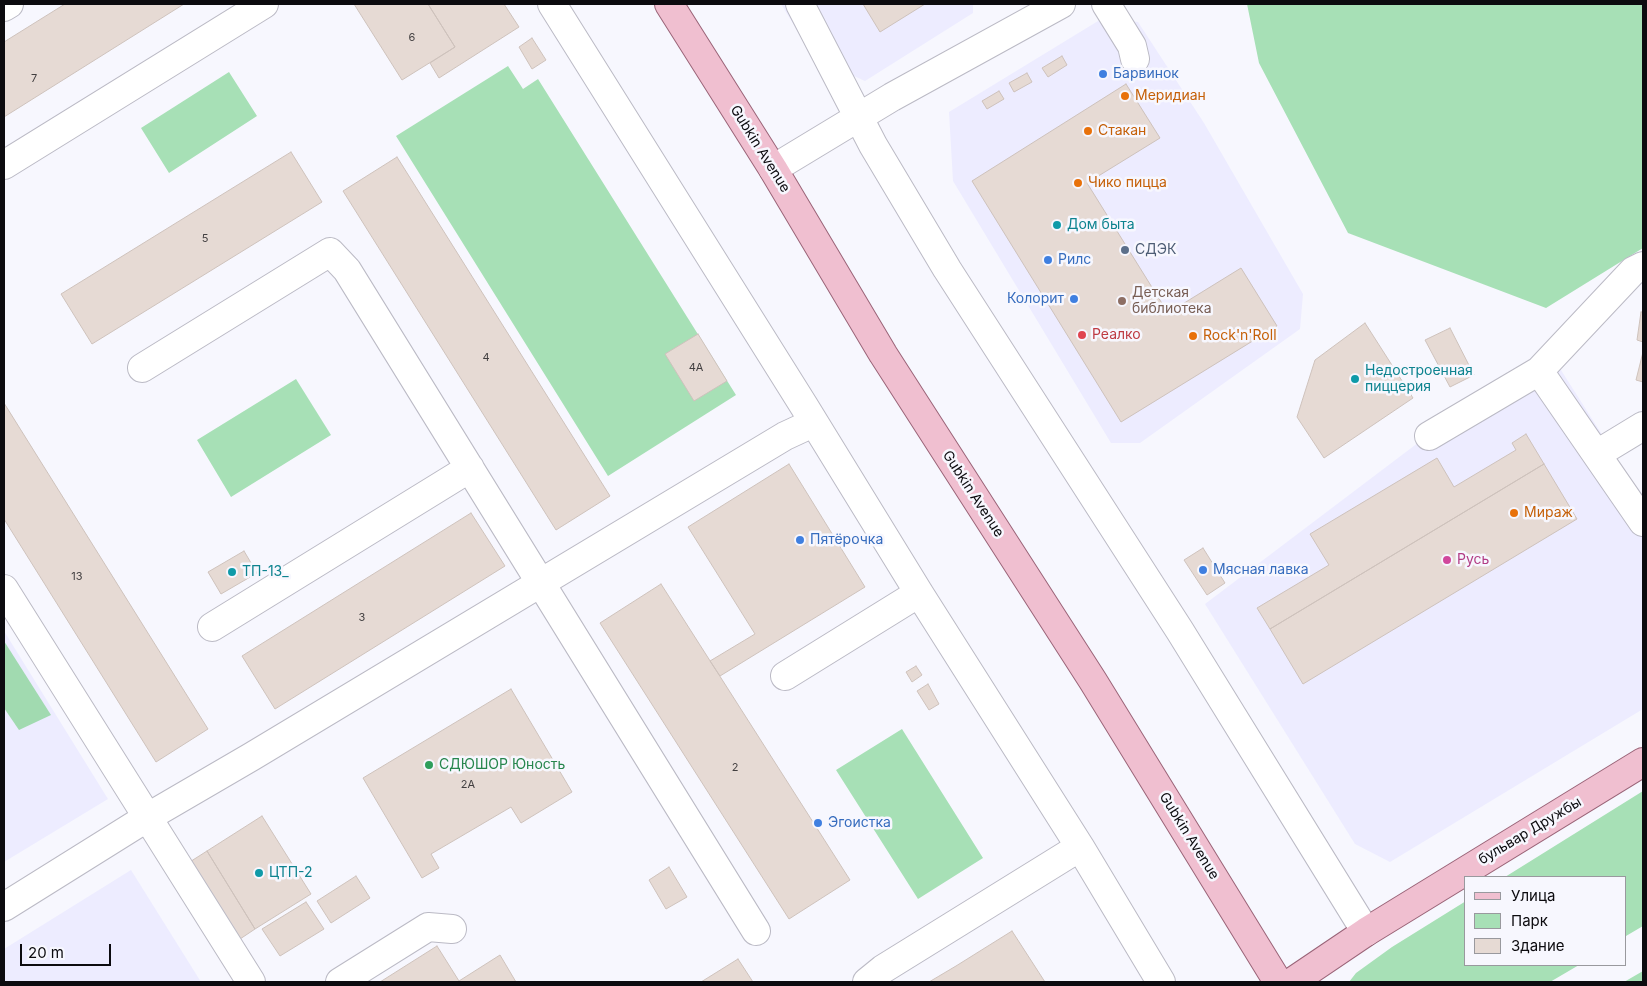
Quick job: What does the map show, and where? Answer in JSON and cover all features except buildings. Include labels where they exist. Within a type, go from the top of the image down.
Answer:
[{"type":"main road","name":"Gubkin Avenue","points":[[669,4],[773,169],[883,354],[1093,681],[1278,982]]},
{"type":"main road","name":"бульвар Дружбы","points":[[1292,982],[1366,932],[1643,762]]},
{"type":"lane","points":[[4,7],[9,4]]},
{"type":"lane","points":[[4,165],[264,4]]},
{"type":"lane","points":[[552,4],[919,593],[1080,847],[1162,982]]},
{"type":"lane","points":[[800,4],[858,117],[948,268],[1180,632],[1366,932]]},
{"type":"lane","points":[[773,169],[858,117],[1061,4]]},
{"type":"lane","points":[[1106,4],[1132,46],[1135,59]]},
{"type":"lane","points":[[142,368],[330,252],[347,270],[756,931]]},
{"type":"lane","points":[[1429,436],[1539,371],[1640,270]]},
{"type":"lane","points":[[1539,371],[1643,522]]},
{"type":"lane","points":[[4,907],[148,817],[786,436],[813,422]]},
{"type":"lane","points":[[1597,454],[1643,426]]},
{"type":"lane","points":[[212,627],[470,468]]},
{"type":"lane","points":[[4,589],[251,982]]},
{"type":"lane","points":[[785,676],[919,593]]},
{"type":"lane","points":[[867,982],[883,969],[1080,847]]},
{"type":"lane","points":[[340,982],[428,927],[452,929]]},
{"type":"shaded area","points":[[781,4],[973,4],[973,13],[865,81],[814,58]]},
{"type":"shaded area","points":[[1103,18],[1138,22],[1204,123],[1303,294],[1300,329],[1140,443],[1111,443],[953,181],[949,112]]},
{"type":"shaded area","points":[[1559,367],[1643,499],[1643,709],[1390,862],[1355,844],[1205,604],[1505,377]]},
{"type":"shaded area","points":[[4,631],[108,799],[4,862]]},
{"type":"shaded area","points":[[131,870],[201,982],[4,982],[4,949]]},
{"type":"green space","points":[[1247,4],[1643,4],[1643,248],[1546,308],[1348,233],[1259,63]]},
{"type":"green space","points":[[508,66],[523,89],[538,79],[736,395],[608,476],[396,136]]},
{"type":"green space","points":[[229,72],[257,116],[169,173],[141,128]]},
{"type":"green space","points":[[296,379],[331,435],[231,497],[197,440]]},
{"type":"green space","points":[[4,641],[51,715],[19,730],[4,708]]},
{"type":"green space","points":[[902,729],[983,858],[918,899],[836,770]]},
{"type":"green space","points":[[1643,791],[1643,926],[1627,935],[1627,876],[1507,876]]},
{"type":"green space","points":[[1464,902],[1464,966],[1577,966],[1550,982],[1349,982],[1356,973],[1392,947]]},
{"type":"green space","points":[[1643,971],[1643,982],[1624,982]]},
{"type":"place","name":"Барвинок","points":[[1103,74]]},
{"type":"place","name":"Меридиан","points":[[1125,96]]},
{"type":"place","name":"Стакан","points":[[1088,131]]},
{"type":"place","name":"Чико пицца","points":[[1078,183]]},
{"type":"place","name":"Дом быта","points":[[1057,225]]},
{"type":"place","name":"СДЭК","points":[[1125,250]]},
{"type":"place","name":"Рилс","points":[[1048,260]]},
{"type":"place","name":"Колорит","points":[[1074,299]]},
{"type":"place","name":"Детская библиотека","points":[[1122,301]]},
{"type":"place","name":"Реалко","points":[[1082,335]]},
{"type":"place","name":"Rock'n'Roll","points":[[1193,336]]},
{"type":"place","name":"Недостроенная пиццерия","points":[[1355,379]]},
{"type":"place","name":"Мираж","points":[[1514,513]]},
{"type":"place","name":"Пятёрочка","points":[[800,540]]},
{"type":"place","name":"Русь","points":[[1447,560]]},
{"type":"place","name":"Мясная лавка","points":[[1203,570]]},
{"type":"place","name":"ТП-13_","points":[[232,572]]},
{"type":"place","name":"СДЮШОР Юность","points":[[429,765]]},
{"type":"place","name":"Эгоистка","points":[[818,823]]},
{"type":"place","name":"ЦТП-2","points":[[259,873]]}]
